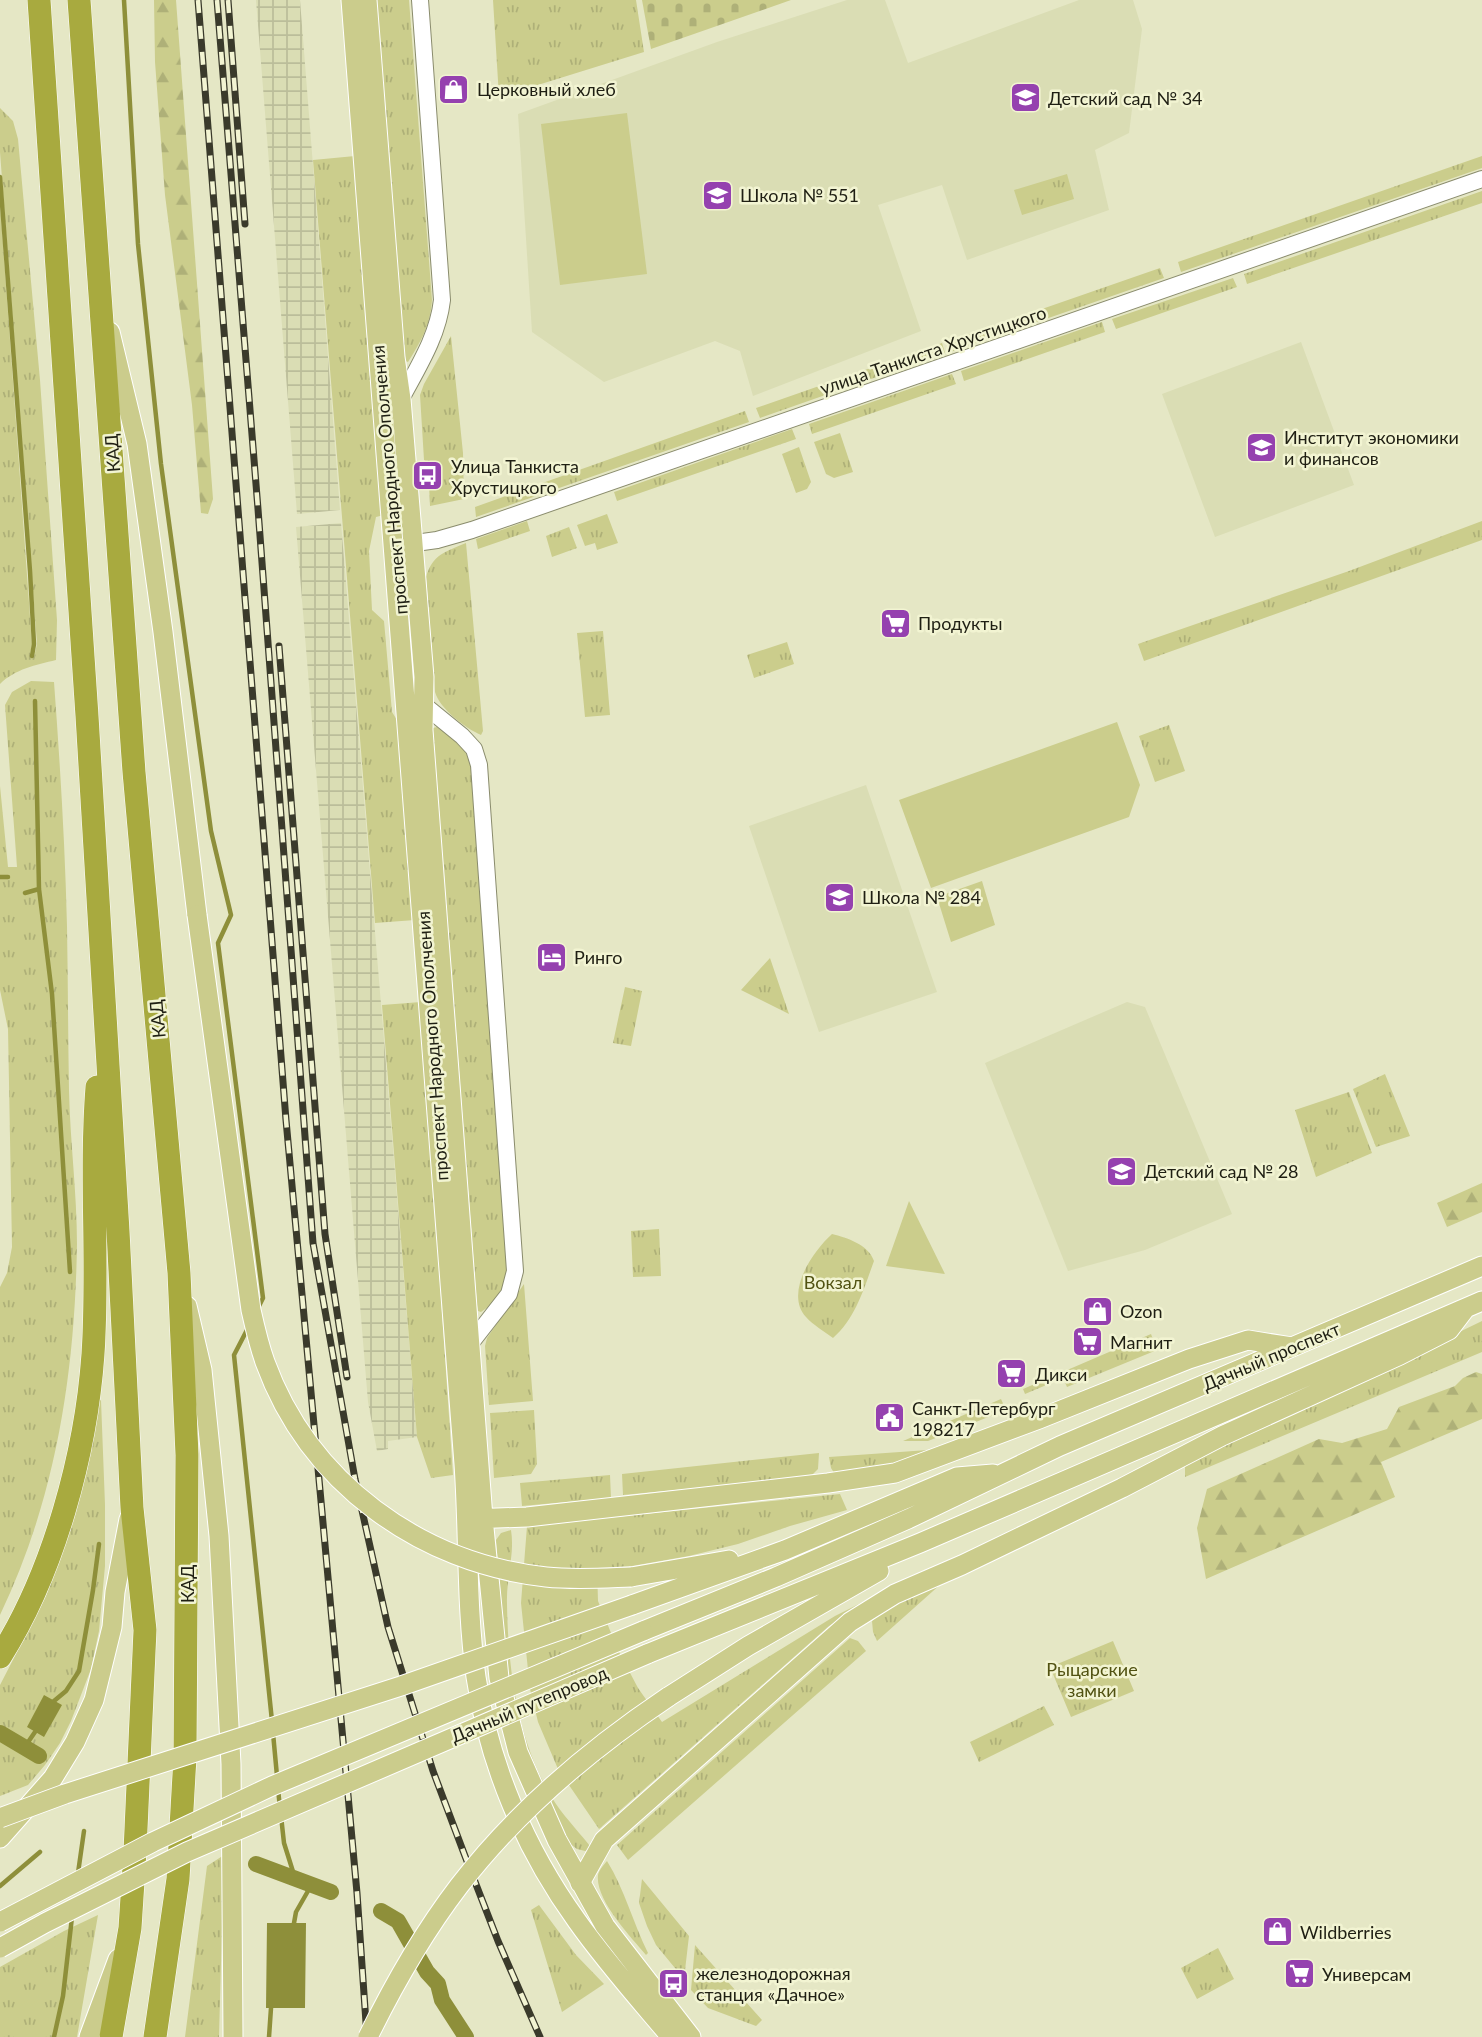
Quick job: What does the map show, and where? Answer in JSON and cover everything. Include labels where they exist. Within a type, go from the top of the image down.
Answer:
[{"type":"highway","points":[[39,0],[87,716],[132,1508],[145,1630],[130,1928],[111,2037]]},
{"type":"highway","name":"КАД","points":[[79,0],[134,772],[179,1273],[187,1455],[185,1757],[178,1879],[155,2037]]},
{"type":"highway","points":[[0,1657],[30,1602],[46,1562],[74,1471],[89,1394],[96,1250],[95,1118],[104,1000]]},
{"type":"main road","name":"проспект Народного Ополчения","points":[[351,0],[404,545],[475,1518],[499,1678],[518,1752],[557,1840],[605,1926],[691,2037]]},
{"type":"main road","name":"проспект Народного Ополчения","points":[[367,0],[394,343],[401,399],[404,545],[424,677],[423,730],[470,1344],[475,1518],[472,1642],[478,1685],[493,1754],[507,1792],[547,1874],[596,1947],[671,2037]]},
{"type":"main road","points":[[101,294],[137,444],[251,1310],[264,1361],[275,1387],[302,1434],[351,1491],[394,1525],[470,1561],[510,1572],[593,1579],[631,1577],[785,1550]]},
{"type":"main road","name":"Дачный проспект","points":[[1060,1446],[1482,1266]]},
{"type":"main road","points":[[179,1273],[202,1370],[219,1536],[232,1764],[233,2037]]},
{"type":"main road","points":[[580,1883],[604,1840],[850,1622],[895,1594],[962,1565],[1122,1488],[1222,1436],[1449,1331],[1474,1305]]},
{"type":"main road","name":"Дачный проспект","points":[[1067,1479],[1474,1305]]},
{"type":"main road","points":[[475,1518],[527,1517],[895,1473],[1189,1359],[1248,1340],[1293,1347]]},
{"type":"main road","name":"Дачный путепровод","points":[[0,1922],[142,1848],[272,1786],[776,1577],[1060,1446]]},
{"type":"main road","points":[[0,1818],[65,1794],[463,1665],[785,1550],[957,1478],[1008,1472]]},
{"type":"main road","name":"Дачный путепровод","points":[[0,1948],[187,1852],[648,1654],[920,1544],[1067,1479]]},
{"type":"main road","points":[[0,1838],[53,1778],[75,1742],[94,1700],[112,1627],[132,1508]]},
{"type":"main road","points":[[368,2037],[392,1989],[430,1927],[460,1885],[496,1843],[572,1769],[640,1716],[694,1680],[892,1564],[920,1544]]},
{"type":"main road","points":[[89,2037],[130,1928]]},
{"type":"street","points":[[401,399],[435,335],[442,299],[420,0]]},
{"type":"street","name":"улица Танкиста Хрустицкого","points":[[404,545],[437,541],[472,530],[1482,179]]},
{"type":"street","points":[[424,705],[474,749],[479,765],[515,1271],[509,1294],[470,1344]]},
{"type":"shaded area","points":[[256,0],[300,0],[340,510],[297,514]]},
{"type":"shaded area","name":"Школа № 551","points":[[847,0],[885,0],[908,63],[1079,0],[1133,0],[1142,29],[1129,133],[1095,150],[1109,210],[967,260],[942,185],[878,205],[921,331],[753,396],[740,351],[715,341],[604,382],[532,332],[518,114],[717,42]]},
{"type":"shaded area","name":"Институт экономики и финансов","points":[[1301,342],[1354,485],[1215,537],[1162,394]]},
{"type":"shaded area","points":[[341,523],[417,1437],[388,1441],[388,1449],[377,1451],[368,1402],[296,527]]},
{"type":"shaded area","name":"Школа № 284","points":[[866,785],[937,992],[819,1032],[749,826]]},
{"type":"shaded area","name":"Детский сад № 28","points":[[1127,1002],[1145,1007],[1232,1214],[1145,1250],[1068,1271],[985,1063]]},
{"type":"shaded area","points":[[44,1695],[62,1705],[44,1737],[27,1727]]},
{"type":"shaded area","points":[[267,1923],[306,1923],[305,2008],[266,2008]]},
{"type":"green space","points":[[154,0],[176,0],[213,499],[208,514],[201,513],[192,405],[165,195],[155,62]]},
{"type":"green space","points":[[375,0],[409,0],[432,300],[430,317],[408,362],[403,360]]},
{"type":"green space","points":[[493,0],[636,0],[644,52],[499,97]]},
{"type":"green space","points":[[642,0],[791,0],[651,49]]},
{"type":"green space","points":[[0,108],[13,121],[18,139],[40,380],[57,620],[56,660],[19,671],[0,684],[0,202],[32,644],[30,655],[34,657],[37,644],[0,152]]},
{"type":"green space","points":[[627,113],[647,274],[560,285],[541,124]]},
{"type":"green space","points":[[355,156],[384,515],[376,517],[369,551],[372,610],[384,621],[392,712],[402,728],[415,920],[375,923],[313,160]]},
{"type":"green space","points":[[1482,156],[1482,168],[1181,272],[1178,262]]},
{"type":"green space","points":[[1067,174],[1074,199],[1022,215],[1014,190]]},
{"type":"green space","points":[[1482,191],[1482,203],[1247,284],[1244,274]]},
{"type":"green space","points":[[1160,268],[1164,278],[953,351],[950,341]]},
{"type":"green space","points":[[1233,278],[1237,287],[1116,329],[1112,319]]},
{"type":"green space","points":[[1102,322],[1105,332],[964,381],[961,371]]},
{"type":"green space","points":[[451,336],[463,453],[464,499],[430,506],[420,395]]},
{"type":"green space","points":[[942,343],[945,353],[760,418],[756,408]]},
{"type":"green space","points":[[952,374],[956,384],[812,434],[809,424]]},
{"type":"green space","points":[[745,411],[749,422],[476,517],[475,507]]},
{"type":"green space","points":[[792,429],[796,439],[617,501],[614,492]]},
{"type":"green space","points":[[840,433],[853,472],[834,478],[826,474],[814,442]]},
{"type":"green space","points":[[799,447],[811,482],[807,489],[796,493],[782,454]]},
{"type":"green space","points":[[607,514],[618,543],[597,550],[595,543],[585,546],[577,525]]},
{"type":"green space","points":[[527,521],[530,531],[478,549],[476,539]]},
{"type":"green space","points":[[1482,521],[1482,540],[1144,661],[1138,644],[1349,571]]},
{"type":"green space","points":[[569,527],[577,548],[552,557],[546,536]]},
{"type":"green space","points":[[466,543],[483,731],[481,735],[454,717],[442,705],[435,692],[426,577],[436,559]]},
{"type":"green space","points":[[603,631],[610,715],[585,717],[577,633]]},
{"type":"green space","points":[[787,642],[794,664],[754,678],[747,655]]},
{"type":"green space","points":[[31,681],[54,682],[66,895],[69,1090],[77,1244],[72,1340],[59,1434],[35,1526],[0,1615],[0,1287],[7,1273],[12,1247],[8,1029],[0,990],[0,786],[8,867],[17,867],[5,705],[12,692]]},
{"type":"green space","points":[[1117,722],[1140,785],[1129,817],[931,888],[899,800]]},
{"type":"green space","points":[[1169,725],[1185,771],[1155,782],[1139,736]]},
{"type":"green space","points":[[437,727],[459,743],[471,767],[509,1270],[499,1294],[481,1312],[478,1311],[477,1305],[433,732],[433,728]]},
{"type":"green space","points":[[982,881],[995,925],[951,942],[937,897]]},
{"type":"green space","points":[[770,958],[789,1014],[741,990]]},
{"type":"green space","points":[[625,987],[642,991],[631,1046],[613,1043]]},
{"type":"green space","points":[[421,1002],[453,1475],[431,1478],[417,1437],[382,1005]]},
{"type":"green space","points":[[1385,1074],[1410,1136],[1376,1147],[1353,1089]]},
{"type":"green space","points":[[1349,1092],[1372,1153],[1316,1177],[1295,1110]]},
{"type":"green space","points":[[1482,1183],[1482,1212],[1447,1227],[1437,1203]]},
{"type":"green space","points":[[909,1201],[945,1274],[886,1266]]},
{"type":"green space","points":[[659,1229],[661,1276],[633,1277],[631,1231]]},
{"type":"green space","name":"Вокзал","points":[[832,1234],[862,1246],[874,1261],[853,1312],[833,1338],[806,1317],[798,1296],[810,1261]]},
{"type":"green space","points":[[524,1284],[533,1401],[489,1405],[485,1346],[487,1338]]},
{"type":"green space","points":[[1482,1321],[1482,1352],[1185,1477],[1185,1465]]},
{"type":"green space","points":[[1151,1334],[1157,1350],[1067,1387],[1063,1378],[1025,1394],[1023,1389]]},
{"type":"green space","points":[[1476,1372],[1482,1374],[1482,1419],[1381,1462],[1395,1497],[1206,1579],[1197,1528],[1207,1489],[1319,1439],[1342,1443],[1387,1429],[1399,1407],[1455,1386],[1463,1378]]},
{"type":"green space","points":[[1001,1399],[1006,1410],[928,1441],[903,1441]]},
{"type":"green space","points":[[101,1400],[105,1566],[99,1631],[91,1669],[71,1721],[45,1765],[28,1785],[0,1796],[0,1685],[46,1596],[70,1529],[87,1470],[98,1401]]},
{"type":"green space","points":[[534,1410],[537,1464],[531,1474],[494,1478],[490,1413]]},
{"type":"green space","points":[[928,1450],[894,1464],[836,1476],[829,1457]]},
{"type":"green space","points":[[819,1453],[818,1469],[810,1477],[623,1495],[622,1474]]},
{"type":"green space","points":[[610,1475],[611,1498],[522,1506],[520,1483]]},
{"type":"green space","points":[[840,1494],[847,1510],[738,1544],[632,1566],[597,1568],[598,1601],[618,1650],[638,1688],[662,1722],[835,1616],[881,1593],[829,1626],[599,1829],[558,1769],[538,1722],[530,1689],[521,1603],[527,1526]]},
{"type":"green space","points":[[511,1530],[508,1630],[513,1682],[524,1733],[543,1782],[556,1804],[593,1850],[577,1849],[563,1833],[528,1759],[509,1693],[496,1540],[501,1533]]},
{"type":"green space","points":[[951,1575],[877,1641],[872,1621],[897,1601]]},
{"type":"green space","points":[[850,1638],[858,1641],[866,1651],[628,1860],[617,1845]]},
{"type":"green space","name":"Рыцарские замки","points":[[1113,1641],[1134,1691],[1071,1717],[1050,1667]]},
{"type":"green space","points":[[1044,1706],[1054,1725],[979,1762],[970,1742]]},
{"type":"green space","points":[[224,1855],[219,2037],[185,2037],[207,1866]]},
{"type":"green space","points":[[607,1861],[624,1895],[648,1953],[646,1955],[615,1918],[602,1896],[598,1875]]},
{"type":"green space","points":[[642,1879],[689,1936],[684,1979],[656,1945],[647,1926],[639,1903]]},
{"type":"green space","points":[[539,1905],[576,1955],[604,1984],[562,2012],[531,1910]]},
{"type":"green space","points":[[98,1915],[77,2037],[0,2037],[0,1967]]},
{"type":"green space","points":[[695,1945],[762,2020],[756,2026],[708,2008],[691,1990]]},
{"type":"green space","points":[[1218,1948],[1234,1979],[1197,1999],[1181,1968]]},
{"type":"waterway","points":[[124,0],[138,244],[161,464],[211,831],[231,915],[218,943],[263,1298],[258,1308]]},
{"type":"waterway","points":[[0,177],[30,571],[34,644],[32,656]]},
{"type":"waterway","points":[[35,701],[39,889],[52,994],[70,1272]]},
{"type":"waterway","points":[[0,877],[8,877]]},
{"type":"waterway","points":[[25,893],[39,889]]},
{"type":"waterway","points":[[248,1328],[234,1355],[272,1721]]},
{"type":"waterway","points":[[54,1701],[66,1691],[79,1671],[99,1544]]},
{"type":"waterway","points":[[24,1748],[35,1732]]},
{"type":"waterway","points":[[0,1733],[39,1756]]},
{"type":"waterway","points":[[273,1733],[277,1776]]},
{"type":"waterway","points":[[278,1789],[280,1808]]},
{"type":"waterway","points":[[281,1816],[284,1843],[295,1878]]},
{"type":"waterway","points":[[78,1873],[84,1831]]},
{"type":"waterway","points":[[0,1886],[40,1852]]},
{"type":"waterway","points":[[256,1864],[331,1892]]},
{"type":"waterway","points":[[294,1923],[296,1912],[312,1884]]},
{"type":"waterway","points":[[381,1911],[398,1921],[427,1972],[438,1984],[442,2000],[466,2037]]},
{"type":"waterway","points":[[54,2037],[63,1996],[72,1917]]},
{"type":"waterway","points":[[269,2037],[271,2008]]},
{"type":"railway","points":[[198,0],[286,1120],[357,1893],[367,2037]]},
{"type":"railway","points":[[217,0],[313,1243],[355,1479],[388,1627],[433,1771],[498,1941],[540,2037]]},
{"type":"railway","points":[[228,0],[245,224]]},
{"type":"railway","points":[[279,646],[325,1234],[347,1377]]},
{"type":"place","name":"Церковный хлеб","points":[[454,89]]},
{"type":"place","name":"Детский сад № 34","points":[[1025,98]]},
{"type":"place","name":"Школа № 551","points":[[717,195]]},
{"type":"place","name":"Институт экономики и финансов","points":[[1261,447]]},
{"type":"place","name":"Улица Танкиста Хрустицкого","points":[[428,476]]},
{"type":"place","name":"Продукты","points":[[895,623]]},
{"type":"place","name":"Школа № 284","points":[[839,897]]},
{"type":"place","name":"Ринго","points":[[551,957]]},
{"type":"place","name":"Детский сад № 28","points":[[1121,1171]]},
{"type":"place","name":"Ozon","points":[[1097,1311]]},
{"type":"place","name":"Магнит","points":[[1087,1342]]},
{"type":"place","name":"Дикси","points":[[1012,1374]]},
{"type":"place","name":"Санкт-Петербург 198217","points":[[889,1418]]},
{"type":"place","name":"Wildberries","points":[[1277,1932]]},
{"type":"place","name":"Универсам","points":[[1299,1974]]},
{"type":"place","name":"железнодорожная станция «Дачное»","points":[[673,1983]]}]
